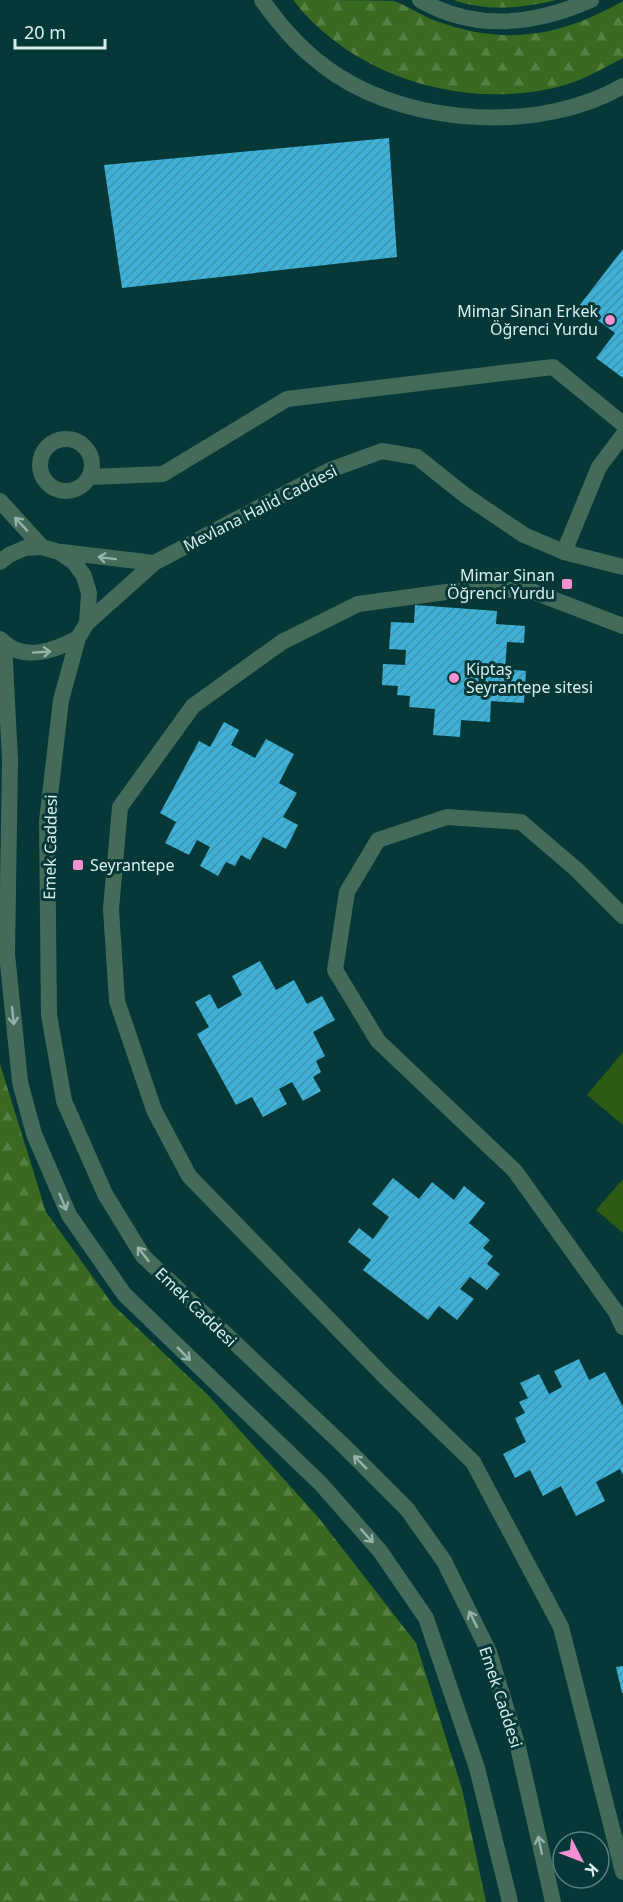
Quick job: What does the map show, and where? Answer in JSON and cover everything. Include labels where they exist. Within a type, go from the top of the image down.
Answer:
[{"type":"street","points":[[262,0],[292,39],[337,75],[368,91],[446,114],[479,118],[513,117],[569,110],[623,86]]},
{"type":"street","points":[[420,0],[466,20],[499,23],[529,21],[563,12],[591,0]]},
{"type":"street","points":[[89,477],[163,474],[287,399],[553,367],[623,424]]},
{"type":"street","points":[[564,552],[599,467],[623,435]]},
{"type":"street","name":"Mevlana Halid Caddesi","points":[[87,623],[154,563],[330,470],[382,451],[417,457],[466,496],[524,535],[564,552],[623,567]]},
{"type":"street","points":[[0,501],[42,547]]},
{"type":"street","name":"Emek Caddesi","points":[[0,562],[25,548],[42,547],[59,552],[74,562],[84,576],[89,593],[87,623],[78,638],[61,700],[47,821],[49,1015],[64,1101],[105,1194],[143,1256],[406,1509],[444,1562],[489,1652],[518,1747],[553,1902]]},
{"type":"street","points":[[59,552],[154,563]]},
{"type":"street","points":[[623,626],[529,590],[461,590],[358,604],[282,642],[193,706],[120,807],[111,909],[117,1001],[154,1110],[189,1176],[385,1377],[473,1462],[561,1627],[623,1872]]},
{"type":"street","points":[[78,638],[55,650],[38,654],[2,641],[10,760],[8,954],[20,1082],[34,1134],[69,1215],[124,1294],[321,1484],[380,1551],[426,1618],[477,1768],[510,1902]]},
{"type":"street","points":[[623,916],[577,870],[521,822],[447,817],[378,840],[346,892],[335,970],[378,1041],[515,1172],[616,1312],[623,1327]]},
{"type":"green space","points":[[293,0],[394,1],[433,20],[487,34],[511,35],[533,34],[556,29],[600,13],[623,1],[623,58],[565,85],[528,92],[491,94],[453,91],[416,82],[381,69],[348,50],[318,27]]},
{"type":"green space","points":[[454,0],[556,0],[505,8],[466,4]]},
{"type":"green space","points":[[623,1052],[623,1125],[587,1095]]},
{"type":"green space","points":[[0,1064],[46,1212],[113,1305],[209,1396],[318,1517],[416,1643],[462,1789],[486,1902],[0,1902]]},
{"type":"green space","points":[[623,1179],[623,1233],[596,1210]]},
{"type":"building","points":[[389,138],[397,257],[122,288],[104,165]]},
{"type":"building","name":"Mimar Sinan Erkek Öğrenci Yurdu","points":[[623,249],[623,378],[596,358],[615,333],[579,306]]},
{"type":"building","name":"Kiptaş Seyrantepe sitesi","points":[[415,605],[497,611],[496,624],[525,626],[524,643],[507,642],[505,669],[526,671],[524,703],[491,701],[490,722],[461,720],[460,737],[433,735],[435,709],[409,707],[410,696],[397,695],[398,686],[382,685],[383,664],[405,665],[406,650],[389,649],[391,622],[414,623]]},
{"type":"building","points":[[224,722],[239,730],[231,745],[255,758],[266,739],[294,754],[279,783],[297,793],[283,817],[298,825],[286,849],[263,837],[250,860],[241,855],[235,866],[226,862],[218,876],[200,866],[210,847],[197,840],[189,855],[165,843],[176,822],[160,813],[199,741],[210,747]]},
{"type":"building","points":[[260,961],[276,990],[294,980],[307,1004],[322,996],[335,1020],[313,1032],[325,1056],[316,1061],[321,1072],[313,1077],[321,1091],[303,1101],[292,1082],[279,1089],[287,1104],[263,1117],[252,1097],[236,1105],[197,1034],[209,1027],[195,1002],[210,994],[218,1009],[242,995],[232,976]]},
{"type":"building","points":[[393,1178],[419,1199],[432,1182],[454,1200],[464,1186],[485,1203],[469,1223],[490,1240],[483,1248],[493,1256],[487,1264],[500,1274],[487,1290],[470,1277],[460,1289],[474,1299],[457,1320],[439,1306],[428,1320],[363,1270],[371,1260],[348,1242],[359,1228],[373,1239],[389,1217],[372,1204]]},
{"type":"building","points":[[579,1359],[589,1380],[605,1372],[623,1407],[623,1475],[620,1469],[596,1482],[605,1501],[576,1516],[561,1486],[543,1496],[530,1470],[515,1478],[503,1454],[526,1442],[515,1418],[525,1413],[519,1402],[528,1398],[520,1383],[539,1374],[549,1394],[562,1387],[554,1371]]},
{"type":"building","points":[[623,1666],[623,1693],[622,1693],[616,1667]]},
{"type":"place","name":"Mimar Sinan Erkek Öğrenci Yurdu","points":[[610,320]]},
{"type":"place","name":"Mimar Sinan Öğrenci Yurdu","points":[[567,584]]},
{"type":"place","name":"Kiptaş Seyrantepe sitesi","points":[[454,678]]},
{"type":"place","name":"Seyrantepe","points":[[78,865]]}]
